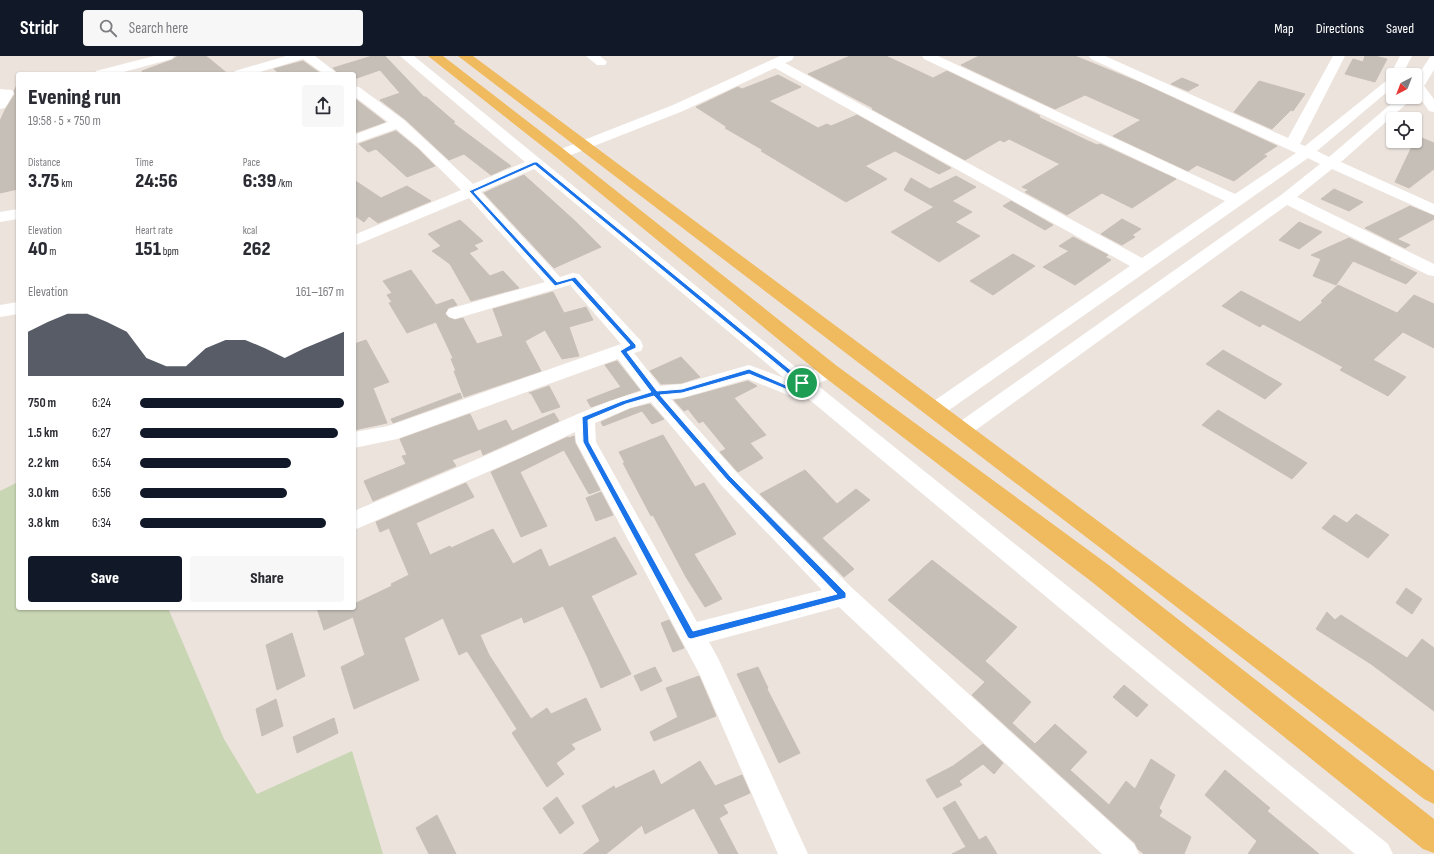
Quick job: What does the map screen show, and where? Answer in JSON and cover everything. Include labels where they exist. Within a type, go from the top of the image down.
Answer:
[{"type":"main road","points":[[435,56],[561,154],[830,371],[1101,574],[1434,838]]},
{"type":"main road","points":[[465,56],[962,430],[1434,789]]},
{"type":"street","points":[[108,72],[168,56]]},
{"type":"street","points":[[247,72],[299,56]]},
{"type":"street","points":[[307,56],[329,72]]},
{"type":"street","points":[[406,56],[802,383],[1378,854]]},
{"type":"street","points":[[561,154],[678,108],[790,56]]},
{"type":"street","points":[[928,56],[1237,201]]},
{"type":"street","points":[[1095,56],[1434,210]]},
{"type":"street","points":[[1292,145],[1339,56]]},
{"type":"street","points":[[1400,68],[1406,56]]},
{"type":"street","points":[[1422,78],[1434,60]]},
{"type":"street","points":[[775,63],[1143,266]]},
{"type":"street","points":[[935,410],[1307,152],[1386,86]]},
{"type":"street","points":[[356,92],[399,123],[425,146],[471,191],[556,284]]},
{"type":"street","points":[[0,105],[8,93]]},
{"type":"street","points":[[1422,98],[1434,108]]},
{"type":"street","points":[[356,108],[371,103]]},
{"type":"street","points":[[962,430],[1286,198],[1331,163],[1398,104]]},
{"type":"street","points":[[356,139],[399,123]]},
{"type":"street","points":[[356,240],[536,163]]},
{"type":"street","points":[[1286,198],[1434,271]]},
{"type":"street","points":[[0,218],[16,214]]},
{"type":"street","points":[[356,440],[390,433],[634,346],[573,278],[455,313]]},
{"type":"street","points":[[0,311],[16,308]]},
{"type":"street","points":[[623,351],[655,394],[729,479],[843,595],[1124,854]]},
{"type":"street","points":[[356,520],[522,448],[584,418],[624,403],[655,394],[682,391],[749,372],[788,388],[830,371]]},
{"type":"street","points":[[584,418],[586,442],[709,667],[793,854]]},
{"type":"street","points":[[691,635],[843,595]]},
{"type":"green space","points":[[16,483],[16,610],[169,610],[224,739],[257,794],[352,751],[383,854],[0,854],[0,491]]},
{"type":"building","points":[[178,56],[206,56],[226,72],[142,72]]},
{"type":"building","points":[[372,56],[385,56],[424,97],[426,97],[455,122],[453,123],[511,166],[491,175],[464,154],[449,160],[405,119],[380,100],[400,93],[380,70],[356,78],[356,72],[337,72],[333,68]]},
{"type":"building","points":[[850,56],[886,56],[933,78],[947,71],[1088,141],[1097,145],[1100,144],[1176,179],[1132,208],[1102,193],[1067,215],[1025,192],[1029,190],[1022,187],[1060,164],[1009,139],[1004,142],[1000,140],[965,160],[872,109],[873,108],[808,74]]},
{"type":"building","points":[[979,56],[1075,56],[1141,83],[1277,146],[1263,155],[1267,156],[1234,181],[1197,165],[1188,171],[1113,136],[1141,120],[1085,95],[1055,109],[961,65]]},
{"type":"building","points":[[1365,56],[1375,56],[1387,59],[1375,82],[1345,74],[1353,59],[1363,62]]},
{"type":"building","points":[[303,61],[318,72],[278,72],[274,69]]},
{"type":"building","points":[[778,75],[801,87],[769,101],[818,128],[827,124],[831,126],[857,115],[951,168],[939,174],[895,151],[865,166],[887,179],[846,202],[761,151],[763,150],[725,128],[727,127],[696,107],[738,87],[742,89]]},
{"type":"building","points":[[1182,78],[1199,85],[1188,91],[1171,84]]},
{"type":"building","points":[[1259,81],[1305,94],[1293,111],[1291,110],[1272,129],[1234,112]]},
{"type":"building","points":[[16,87],[16,189],[0,193],[0,121],[15,94],[14,91]]},
{"type":"building","points":[[356,100],[385,122],[356,132]]},
{"type":"building","points":[[396,131],[418,149],[435,166],[407,177],[376,149],[368,152],[359,144]]},
{"type":"building","points":[[1422,138],[1434,143],[1434,169],[1409,188],[1395,182],[1411,148],[1422,148]]},
{"type":"building","points":[[524,175],[575,221],[601,247],[554,268],[484,193]]},
{"type":"building","points":[[956,176],[976,187],[952,201],[972,212],[955,222],[980,236],[939,262],[891,232],[934,207],[904,190],[911,178],[930,189]]},
{"type":"building","points":[[356,181],[381,198],[407,186],[431,201],[378,223],[369,216],[364,222],[356,216]]},
{"type":"building","points":[[1334,189],[1363,202],[1349,211],[1321,199]]},
{"type":"building","points":[[1011,201],[1053,225],[1045,230],[1003,206]]},
{"type":"building","points":[[1410,206],[1434,216],[1434,219],[1397,239],[1410,245],[1405,248],[1365,228]]},
{"type":"building","points":[[1122,219],[1141,229],[1132,235],[1135,237],[1122,245],[1101,234]]},
{"type":"building","points":[[460,220],[483,241],[474,245],[478,249],[469,253],[490,276],[503,271],[519,288],[471,301],[450,264],[432,251],[441,246],[428,234]]},
{"type":"building","points":[[1299,222],[1322,232],[1299,249],[1279,240]]},
{"type":"building","points":[[1073,237],[1108,255],[1105,257],[1111,260],[1075,285],[1043,267],[1069,251],[1059,246]]},
{"type":"building","points":[[1349,238],[1391,258],[1389,260],[1417,273],[1406,284],[1353,261],[1336,285],[1313,276],[1321,259],[1311,255]]},
{"type":"building","points":[[1013,254],[1035,266],[993,295],[970,281]]},
{"type":"building","points":[[411,270],[436,305],[453,299],[457,305],[448,308],[445,314],[449,318],[455,320],[463,318],[477,344],[503,336],[493,309],[553,292],[564,313],[586,307],[593,320],[569,327],[579,356],[562,359],[545,330],[525,341],[541,371],[464,397],[454,371],[456,371],[451,359],[453,358],[436,322],[407,333],[389,303],[392,302],[387,295],[392,293],[383,281]]},
{"type":"building","points":[[1338,285],[1397,313],[1414,295],[1434,304],[1434,348],[1403,332],[1373,360],[1406,377],[1388,396],[1340,370],[1343,367],[1263,324],[1260,327],[1222,306],[1241,291],[1300,322],[1323,302],[1321,301]]},
{"type":"building","points":[[366,340],[389,382],[373,388],[387,423],[356,430],[356,343]]},
{"type":"building","points":[[1223,350],[1282,384],[1265,399],[1206,364]]},
{"type":"building","points":[[681,357],[700,377],[682,383],[661,384],[650,371]]},
{"type":"building","points":[[617,361],[640,390],[591,407],[587,400],[621,387],[605,365]]},
{"type":"building","points":[[748,381],[757,386],[734,398],[766,435],[750,443],[763,458],[738,472],[720,452],[726,449],[703,421],[699,423],[688,409],[684,411],[674,400]]},
{"type":"building","points":[[549,386],[560,407],[542,413],[531,393],[529,393]]},
{"type":"building","points":[[460,393],[462,398],[393,423],[391,419]]},
{"type":"building","points":[[650,404],[664,419],[652,424],[642,411],[603,426],[601,422],[630,409]]},
{"type":"building","points":[[1218,410],[1307,463],[1292,479],[1202,425]]},
{"type":"building","points":[[554,413],[559,421],[483,455],[481,449],[452,460],[456,466],[373,501],[364,481],[406,464],[402,456],[407,455],[400,439],[470,414],[478,431],[506,420],[512,431]]},
{"type":"building","points":[[663,435],[695,487],[704,483],[736,534],[694,554],[722,599],[705,607],[686,577],[653,515],[651,516],[623,463],[625,463],[619,452]]},
{"type":"building","points":[[574,436],[575,443],[600,490],[589,494],[564,450],[520,472],[547,526],[521,537],[491,472],[568,437]]},
{"type":"building","points":[[805,470],[837,504],[856,489],[870,500],[822,538],[854,569],[844,577],[760,494]]},
{"type":"building","points":[[466,483],[474,497],[416,523],[430,555],[450,546],[451,548],[493,529],[513,564],[541,549],[549,567],[615,537],[637,574],[591,596],[631,674],[601,688],[563,606],[524,623],[522,617],[480,635],[489,655],[531,719],[547,708],[551,714],[586,698],[601,730],[571,744],[575,749],[556,763],[564,774],[547,787],[512,733],[517,729],[467,651],[459,655],[443,618],[404,638],[419,680],[354,709],[341,667],[365,655],[353,617],[324,630],[318,610],[356,610],[356,603],[392,586],[391,584],[409,575],[389,528],[380,532],[376,522]]},
{"type":"building","points":[[601,492],[613,515],[596,521],[586,498]]},
{"type":"building","points":[[1356,514],[1389,535],[1368,558],[1322,528],[1334,515],[1347,523]]},
{"type":"building","points":[[932,560],[1017,627],[985,661],[1031,702],[1012,723],[1035,744],[1055,724],[1087,752],[1070,770],[1109,805],[1126,781],[1135,789],[1151,759],[1175,775],[1159,808],[1162,811],[1159,816],[1191,837],[1184,854],[1144,854],[1138,849],[1135,843],[972,695],[985,682],[888,600]]},
{"type":"building","points":[[1406,588],[1422,599],[1412,614],[1396,603]]},
{"type":"building","points":[[1327,612],[1335,620],[1341,615],[1407,658],[1422,639],[1434,648],[1434,711],[1371,664],[1316,629]]},
{"type":"building","points":[[669,620],[684,648],[673,652],[661,623]]},
{"type":"building","points":[[292,633],[305,676],[277,690],[266,645]]},
{"type":"building","points":[[655,667],[662,681],[641,691],[634,676]]},
{"type":"building","points":[[758,667],[768,688],[767,689],[800,753],[779,763],[737,674]]},
{"type":"building","points":[[699,676],[716,716],[654,741],[650,732],[678,717],[666,688]]},
{"type":"building","points":[[1124,685],[1148,705],[1137,717],[1113,697]]},
{"type":"building","points":[[276,699],[283,726],[262,736],[256,709]]},
{"type":"building","points":[[334,718],[338,733],[297,753],[293,737]]},
{"type":"building","points":[[983,744],[1003,763],[994,774],[983,764],[959,781],[962,785],[937,798],[926,780],[953,766]]},
{"type":"building","points":[[700,761],[715,786],[742,775],[750,793],[723,805],[728,813],[719,818],[738,854],[719,854],[694,808],[645,834],[642,825],[606,854],[583,854],[600,841],[582,806],[614,786],[615,789],[654,770],[661,785]]},
{"type":"building","points":[[1225,770],[1270,808],[1267,811],[1319,854],[1248,854],[1257,841],[1205,795]]},
{"type":"building","points":[[557,797],[574,823],[560,834],[543,808]]},
{"type":"building","points":[[955,801],[979,840],[986,836],[997,854],[952,854],[966,847],[943,808]]},
{"type":"building","points":[[437,815],[456,854],[429,854],[416,828]]},
{"type":"route","points":[[802,383],[536,163],[471,191],[556,284],[573,278],[634,346],[623,351],[655,394],[624,403],[584,418],[586,442],[691,635],[843,595],[729,479],[655,394],[682,391],[749,372],[788,388],[802,383]]}]
